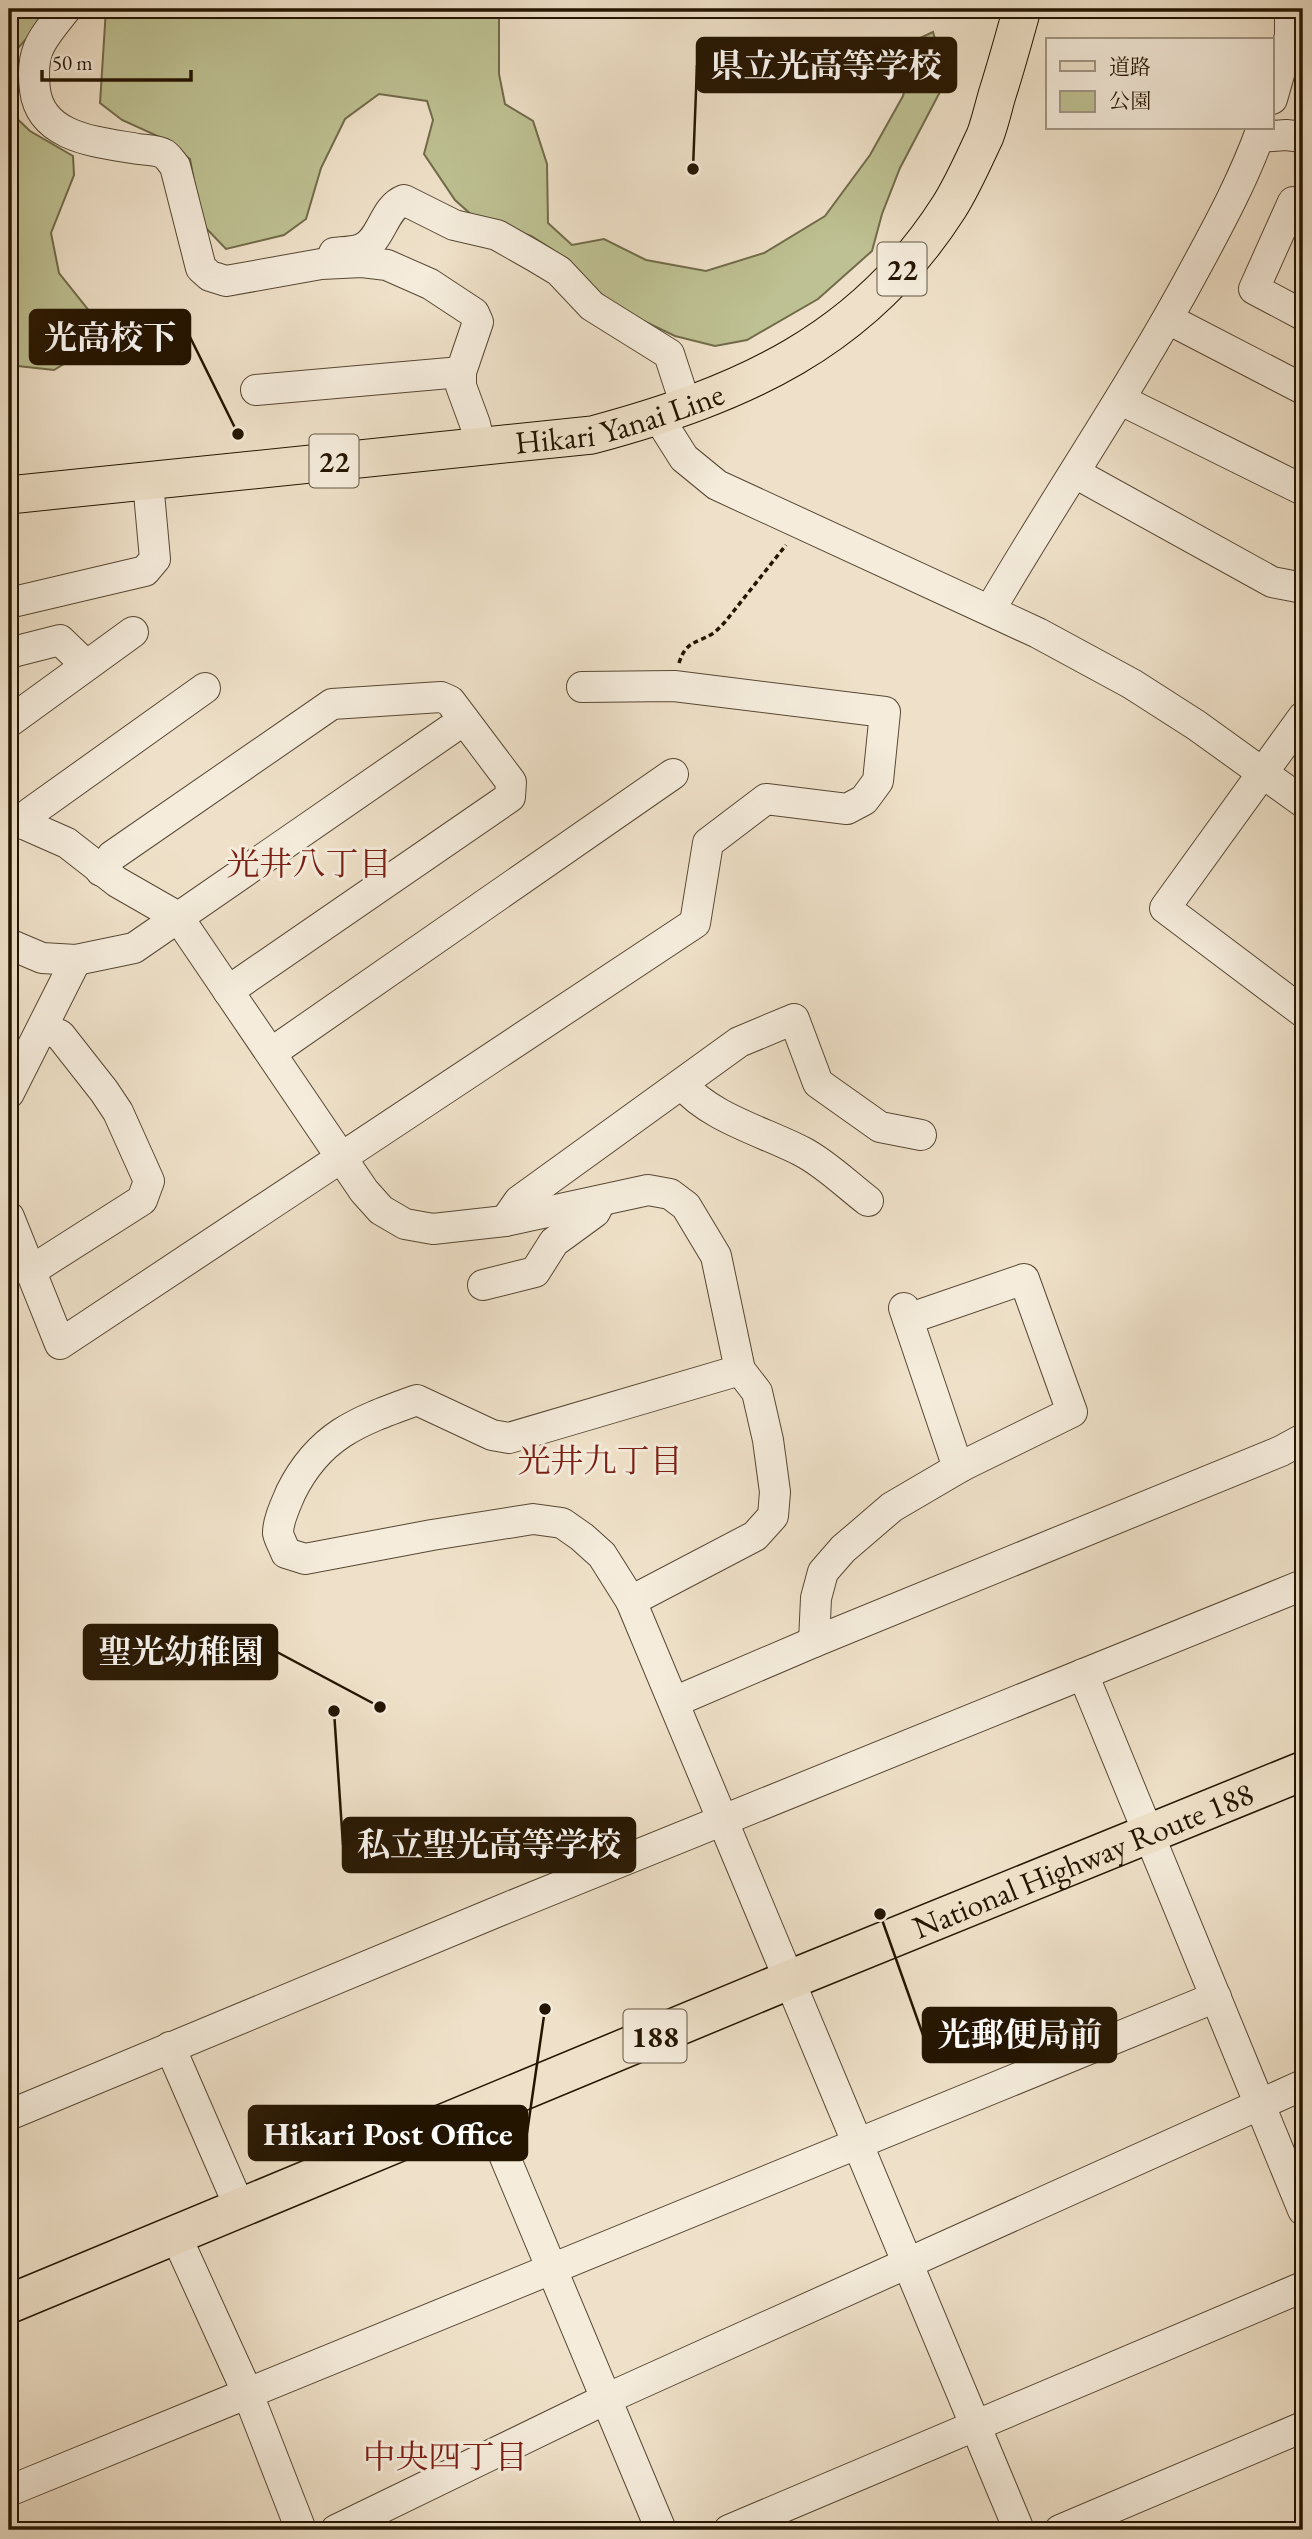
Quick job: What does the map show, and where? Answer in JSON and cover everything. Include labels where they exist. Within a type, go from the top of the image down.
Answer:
[{"type":"highway","name":"National Highway Route 188","points":[[9,2304],[789,1980],[1303,1771]]},
{"type":"main road","name":"Hikari Yanai Line","points":[[9,495],[592,435],[672,412],[727,391],[799,355],[859,313],[883,291],[911,258],[950,206],[986,133],[1023,9]]},
{"type":"street","points":[[66,9],[46,34],[35,55],[33,69],[37,105],[54,125],[80,138],[164,154],[175,166],[201,268],[210,276],[226,281],[321,264],[362,262],[387,265],[430,284],[474,313],[478,322],[461,372],[461,386],[480,446]]},
{"type":"street","points":[[1274,92],[1290,36],[1290,9]]},
{"type":"street","points":[[990,610],[1032,538],[1121,400],[1168,319],[1242,181],[1260,132],[1303,137]]},
{"type":"street","points":[[321,264],[327,254],[362,249],[372,241],[396,203],[404,200],[454,225],[497,235],[559,271],[592,306],[669,354],[672,412],[684,458],[717,485],[990,610],[1132,684],[1303,802]]},
{"type":"street","points":[[1303,203],[1293,202],[1254,289],[1303,315]]},
{"type":"street","points":[[1168,319],[1303,389]]},
{"type":"street","points":[[256,390],[461,372]]},
{"type":"street","points":[[1121,400],[1303,490]]},
{"type":"street","points":[[1075,473],[1272,582],[1303,588]]},
{"type":"street","points":[[9,603],[145,571],[155,559],[148,482]]},
{"type":"street","points":[[9,722],[133,632]]},
{"type":"street","points":[[9,653],[61,640],[86,665]]},
{"type":"street","points":[[9,1217],[60,1344],[695,923],[708,843],[766,799],[847,809],[864,800],[878,781],[885,712],[674,686],[582,687]]},
{"type":"street","points":[[17,823],[205,688]]},
{"type":"street","points":[[101,871],[112,856],[332,704],[441,697],[450,701],[512,782],[510,797],[228,991]]},
{"type":"street","points":[[1303,717],[1165,908],[1303,1012]]},
{"type":"street","points":[[9,944],[41,958],[75,960],[134,948],[464,720]]},
{"type":"street","points":[[271,1053],[673,774]]},
{"type":"street","points":[[17,823],[67,843],[101,871],[178,917],[364,1191],[382,1210],[405,1224],[433,1229],[505,1221],[648,1190],[670,1194],[686,1206],[716,1256],[740,1370],[757,1392],[775,1492],[773,1516],[755,1536],[631,1601]]},
{"type":"street","points":[[9,1093],[75,960]]},
{"type":"street","points":[[505,1221],[519,1202],[739,1042],[794,1019],[818,1083],[880,1127],[921,1135]]},
{"type":"street","points":[[32,1270],[142,1200],[149,1181],[118,1112],[104,1091],[60,1035],[43,1028]]},
{"type":"street","points":[[682,1084],[692,1096],[754,1131],[805,1153],[868,1201]]},
{"type":"street","points":[[483,1285],[535,1272],[554,1241],[595,1212],[600,1202]]},
{"type":"street","points":[[814,1642],[816,1598],[823,1572],[843,1549],[892,1507],[962,1466],[1072,1412],[1024,1279],[906,1313],[954,1456],[962,1466]]},
{"type":"street","points":[[740,1370],[509,1438],[492,1435],[417,1400],[365,1419],[321,1447],[301,1473],[284,1507],[278,1533],[286,1553],[305,1559],[533,1519],[562,1523],[602,1555],[631,1601],[1019,2530]]},
{"type":"street","points":[[674,1702],[1281,1451],[1303,1439]]},
{"type":"street","points":[[9,2115],[1303,1585]]},
{"type":"street","points":[[1083,1674],[1303,2210]]},
{"type":"street","points":[[9,2491],[1216,1997]]},
{"type":"street","points":[[170,2047],[240,2208]]},
{"type":"street","points":[[336,2530],[606,2399],[1303,2085]]},
{"type":"street","points":[[484,2107],[661,2530]]},
{"type":"street","points":[[176,2236],[248,2394],[301,2530]]},
{"type":"street","points":[[729,2530],[1303,2287]]},
{"type":"street","points":[[1060,2530],[1303,2427]]},
{"type":"path","points":[[674,686],[682,652],[693,641],[714,634],[725,622],[793,536],[800,523]]},
{"type":"green space","points":[[9,9],[50,9],[48,15],[19,47],[9,45]]},
{"type":"green space","points":[[106,9],[499,9],[499,74],[505,104],[533,121],[547,164],[548,223],[572,245],[604,239],[646,260],[706,271],[764,253],[825,216],[870,155],[903,96],[918,39],[933,32],[941,60],[942,88],[900,168],[882,214],[872,251],[818,299],[747,340],[715,346],[675,336],[627,313],[574,274],[553,250],[531,236],[474,217],[455,200],[424,154],[433,120],[427,101],[379,94],[345,119],[321,168],[306,219],[284,235],[226,249],[202,224],[190,159],[162,138],[122,120],[100,103]]},
{"type":"green space","points":[[9,111],[30,131],[73,156],[74,175],[51,233],[59,273],[90,312],[75,357],[54,370],[9,365]]},
{"type":"place","name":"県立光高等学校","points":[[693,169]]},
{"type":"place","name":"光高校下","points":[[238,434]]},
{"type":"place","name":"聖光幼稚園","points":[[380,1707]]},
{"type":"place","name":"私立聖光高等学校","points":[[334,1711]]},
{"type":"place","name":"光郵便局前","points":[[880,1914]]},
{"type":"place","name":"Hikari Post Office","points":[[545,2009]]},
{"type":"district","name":"光井八丁目","points":[[309,863]]},
{"type":"district","name":"光井九丁目","points":[[600,1460]]},
{"type":"district","name":"中央四丁目","points":[[445,2456]]}]
